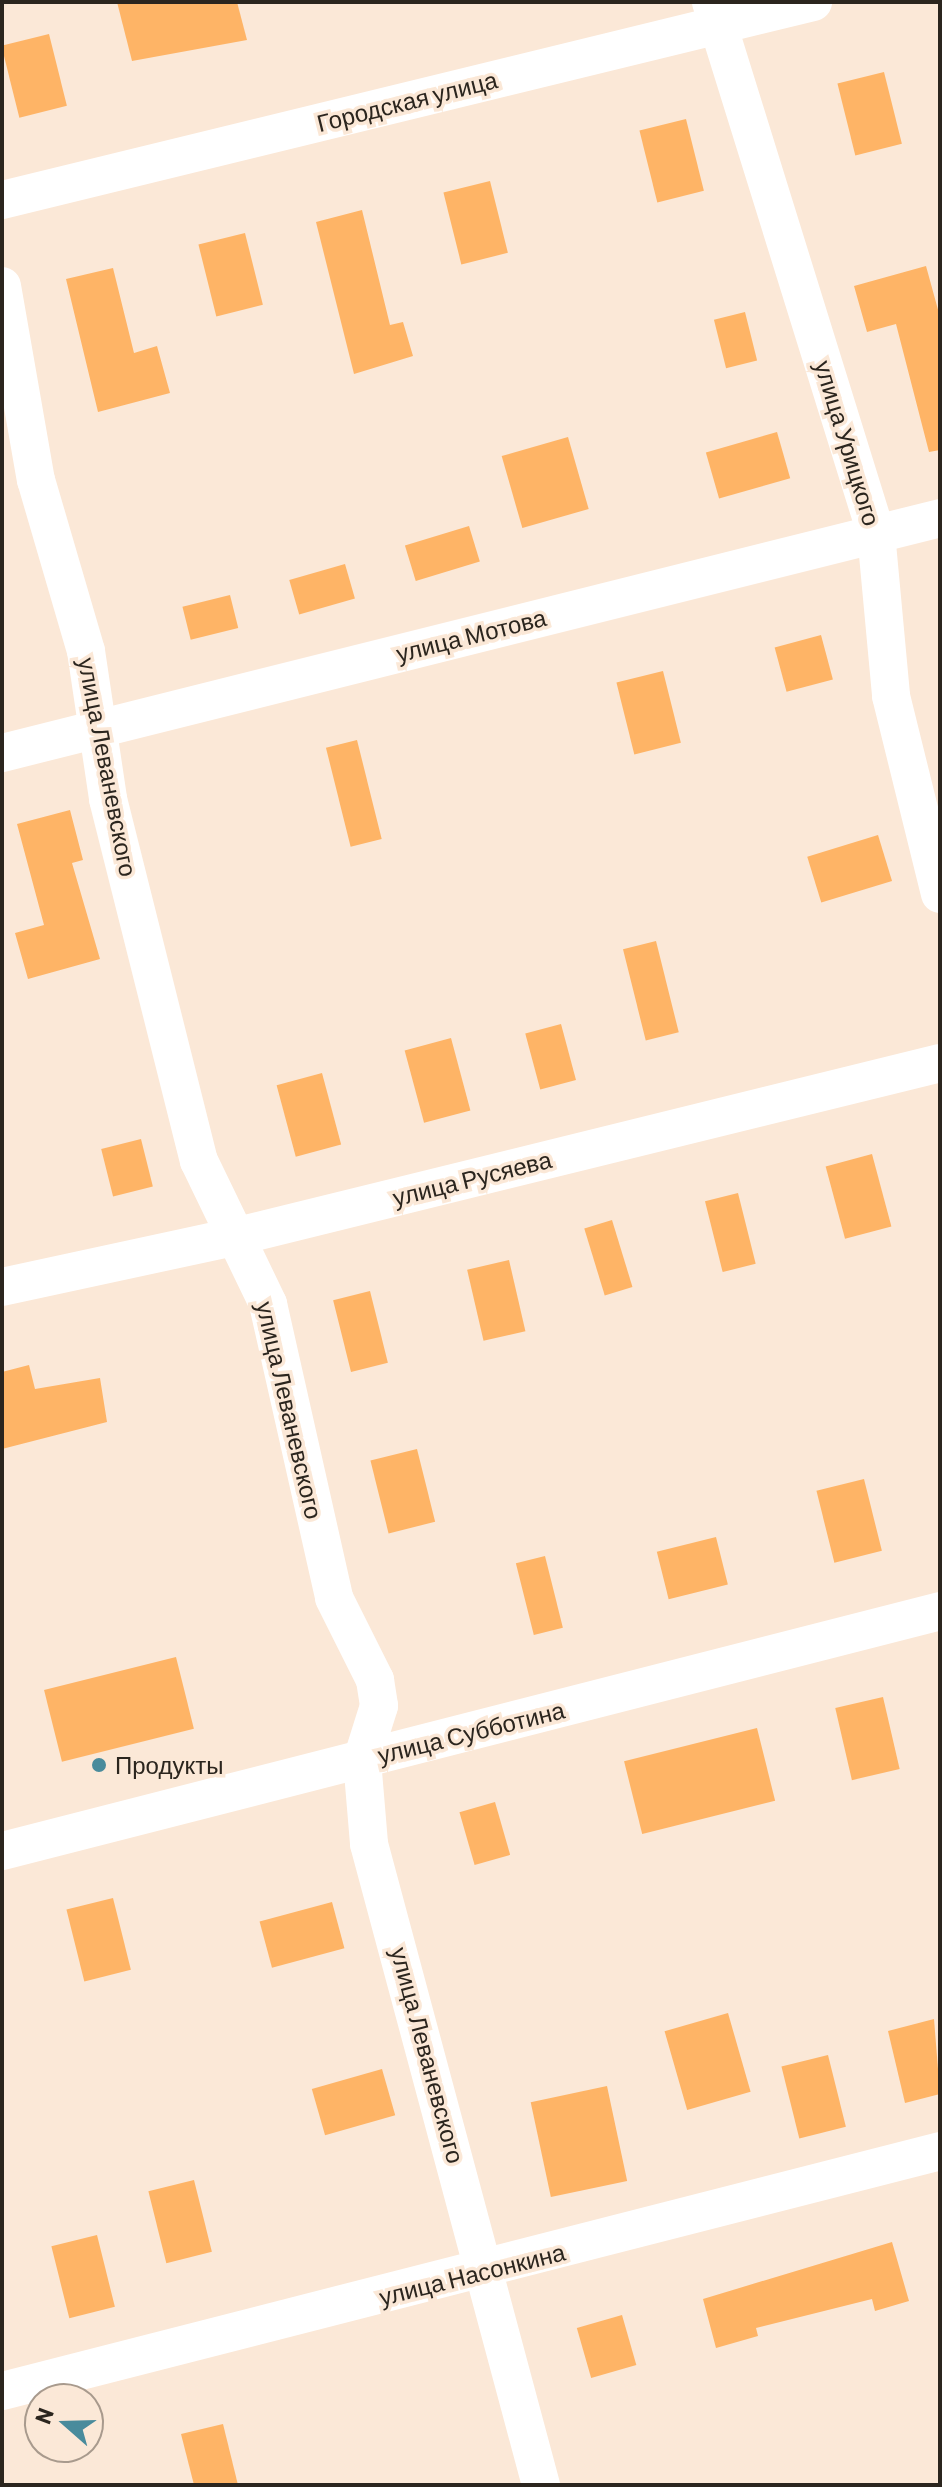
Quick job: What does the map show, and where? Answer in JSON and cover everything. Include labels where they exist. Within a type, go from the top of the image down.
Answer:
[{"type":"street","name":"Городская улица","points":[[2,200],[715,13],[813,2]]},
{"type":"street","name":"улица Урицкого","points":[[715,13],[876,533],[891,696],[940,894]]},
{"type":"street","name":"улица Леваневского","points":[[2,286],[36,480],[86,651],[101,728],[108,799],[199,1161],[238,1236],[268,1304],[334,1598],[375,1680],[379,1706],[362,1760],[369,1844],[488,2271],[541,2485]]},
{"type":"street","name":"улица Мотова","points":[[2,753],[940,518]]},
{"type":"street","name":"улица Русяева","points":[[2,1287],[238,1236],[940,1063]]},
{"type":"street","name":"улица Субботина","points":[[2,1851],[940,1611]]},
{"type":"street","name":"улица Насонкина","points":[[2,2391],[488,2271],[940,2151]]},
{"type":"building","points":[[117,2],[237,2],[247,40],[132,61]]},
{"type":"building","points":[[49,34],[67,106],[19,118],[2,46]]},
{"type":"building","points":[[884,72],[902,144],[855,155],[837,84]]},
{"type":"building","points":[[686,119],[704,191],[657,202],[639,131]]},
{"type":"building","points":[[490,181],[508,253],[461,264],[443,193]]},
{"type":"building","points":[[362,210],[390,325],[403,322],[413,356],[354,374],[316,222]]},
{"type":"building","points":[[245,233],[263,305],[216,316],[198,245]]},
{"type":"building","points":[[926,266],[940,317],[940,450],[929,452],[896,324],[867,332],[854,286]]},
{"type":"building","points":[[113,268],[134,353],[157,346],[170,393],[98,412],[66,279]]},
{"type":"building","points":[[745,312],[757,361],[726,368],[714,320]]},
{"type":"building","points":[[777,432],[790,478],[719,499],[706,452]]},
{"type":"building","points":[[568,437],[589,509],[522,528],[502,456]]},
{"type":"building","points":[[469,526],[480,561],[416,581],[405,546]]},
{"type":"building","points":[[345,564],[355,599],[299,615],[289,580]]},
{"type":"building","points":[[230,595],[238,628],[191,640],[182,607]]},
{"type":"building","points":[[821,635],[833,679],[787,692],[775,647]]},
{"type":"building","points":[[663,671],[681,743],[634,754],[616,683]]},
{"type":"building","points":[[357,740],[382,839],[351,847],[326,748]]},
{"type":"building","points":[[70,810],[83,860],[72,863],[100,959],[28,979],[15,933],[44,925],[17,824]]},
{"type":"building","points":[[878,835],[892,881],[821,903],[807,857]]},
{"type":"building","points":[[656,941],[679,1032],[646,1040],[623,949]]},
{"type":"building","points":[[561,1024],[576,1080],[540,1090],[525,1034]]},
{"type":"building","points":[[451,1038],[470,1110],[424,1123],[405,1050]]},
{"type":"building","points":[[322,1073],[341,1144],[296,1157],[277,1085]]},
{"type":"building","points":[[141,1139],[153,1187],[113,1196],[101,1149]]},
{"type":"building","points":[[872,1154],[891,1226],[845,1239],[826,1166]]},
{"type":"building","points":[[738,1193],[756,1264],[723,1272],[705,1201]]},
{"type":"building","points":[[612,1220],[632,1287],[605,1295],[584,1228]]},
{"type":"building","points":[[509,1260],[525,1331],[484,1341],[467,1270]]},
{"type":"building","points":[[370,1291],[388,1363],[351,1372],[333,1300]]},
{"type":"building","points":[[29,1365],[35,1389],[100,1378],[107,1422],[2,1449],[2,1372]]},
{"type":"building","points":[[417,1449],[435,1522],[389,1533],[370,1461]]},
{"type":"building","points":[[864,1479],[882,1551],[834,1563],[816,1491]]},
{"type":"building","points":[[716,1537],[728,1585],[669,1599],[657,1552]]},
{"type":"building","points":[[545,1556],[563,1628],[534,1635],[516,1563]]},
{"type":"building","points":[[176,1657],[194,1729],[62,1762],[44,1690]]},
{"type":"building","points":[[883,1697],[900,1769],[852,1780],[835,1708]]},
{"type":"building","points":[[757,1728],[775,1801],[642,1834],[624,1761]]},
{"type":"building","points":[[495,1802],[510,1855],[475,1865],[459,1812]]},
{"type":"building","points":[[113,1898],[131,1970],[84,1981],[66,1910]]},
{"type":"building","points":[[332,1902],[344,1948],[272,1968],[260,1921]]},
{"type":"building","points":[[728,2013],[751,2092],[687,2110],[665,2031]]},
{"type":"building","points":[[934,2019],[940,2094],[905,2103],[888,2031]]},
{"type":"building","points":[[828,2055],[846,2127],[799,2138],[781,2067]]},
{"type":"building","points":[[382,2069],[395,2115],[325,2135],[312,2089]]},
{"type":"building","points":[[607,2086],[627,2181],[551,2197],[531,2102]]},
{"type":"building","points":[[194,2180],[212,2252],[166,2263],[148,2191]]},
{"type":"building","points":[[97,2235],[115,2307],[69,2318],[51,2246]]},
{"type":"building","points":[[892,2242],[909,2301],[875,2311],[872,2299],[756,2328],[758,2336],[716,2348],[703,2299]]},
{"type":"building","points":[[622,2315],[636,2365],[591,2378],[577,2328]]},
{"type":"building","points":[[223,2424],[238,2485],[194,2485],[181,2434]]},
{"type":"place","name":"Продукты","points":[[99,1765]]}]
